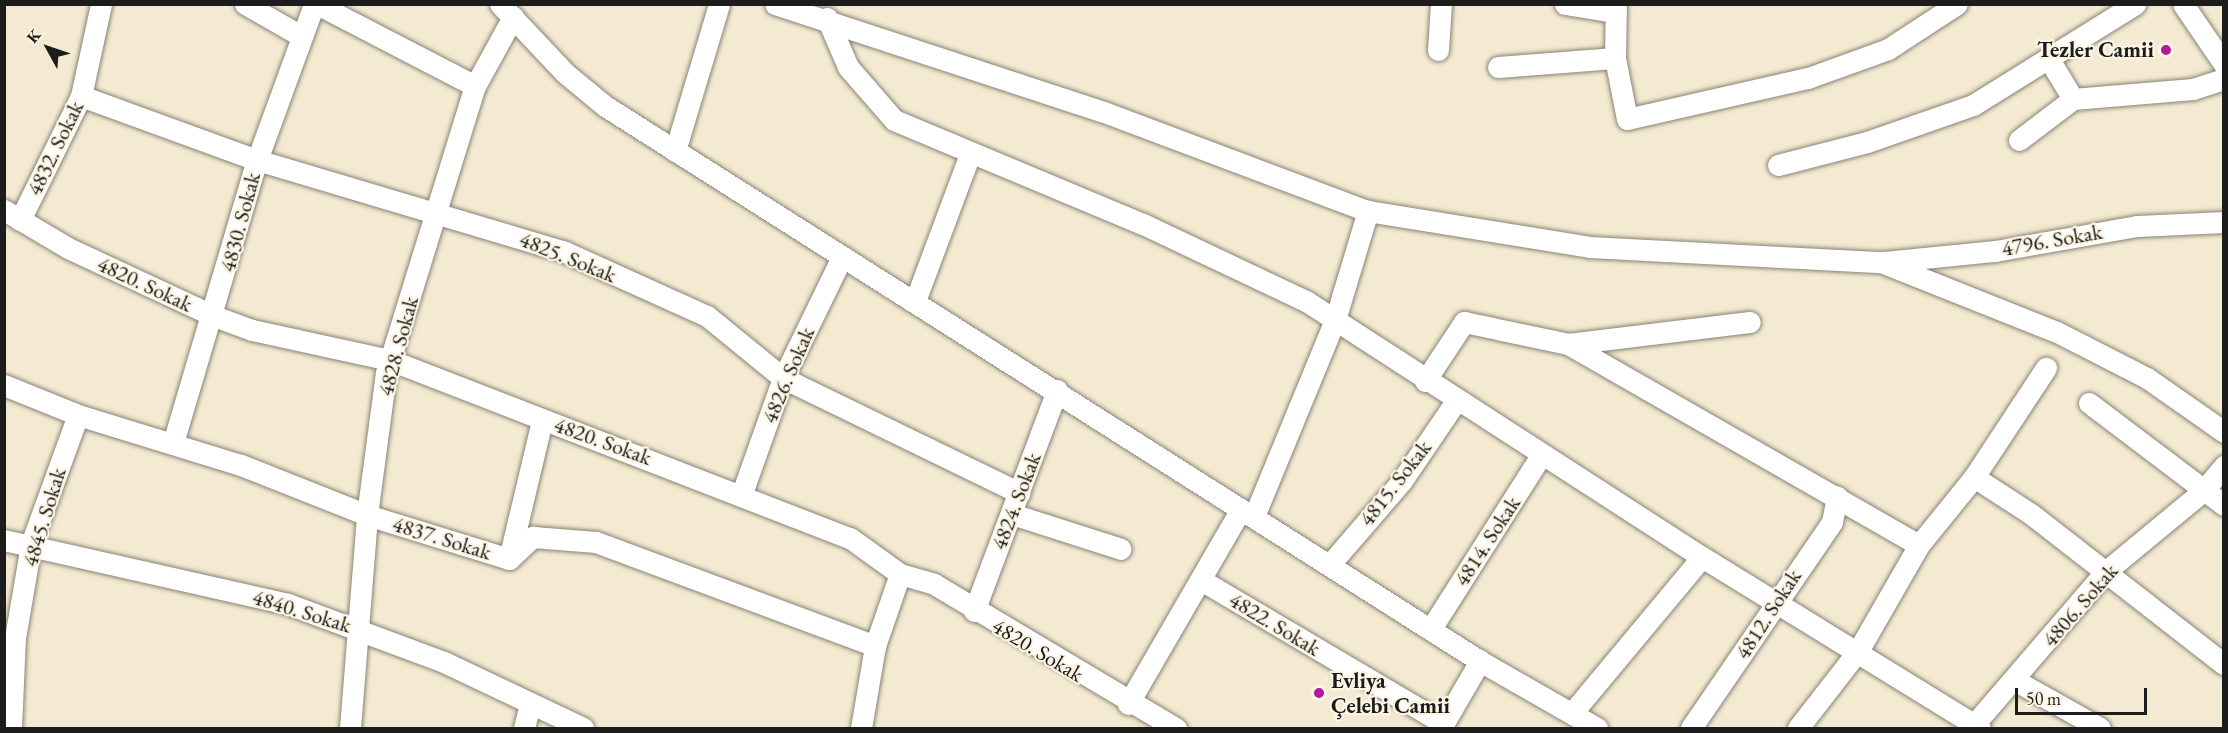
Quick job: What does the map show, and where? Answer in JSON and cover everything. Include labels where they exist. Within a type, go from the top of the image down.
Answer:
[{"type":"street","name":"4832. Sokak","points":[[12,215],[81,96],[101,4]]},
{"type":"street","points":[[245,4],[301,36]]},
{"type":"street","points":[[316,4],[475,86]]},
{"type":"street","name":"4830. Sokak","points":[[172,443],[214,316],[257,160],[301,36],[316,4]]},
{"type":"street","points":[[675,151],[719,4]]},
{"type":"street","points":[[775,4],[797,7],[1104,112],[1368,211],[1590,247],[1881,262],[2067,337],[2147,378],[2223,432]]},
{"type":"street","points":[[1438,50],[1441,4]]},
{"type":"street","points":[[1565,4],[1615,8],[1615,58],[1627,119],[1808,78],[1888,49],[1957,4]]},
{"type":"street","points":[[1778,165],[1867,142],[1973,105],[2050,61],[2134,4]]},
{"type":"street","points":[[2183,4],[2223,64]]},
{"type":"street","points":[[507,11],[565,73],[675,151],[1331,563],[1432,627],[1480,661],[1597,729]]},
{"type":"street","name":"4828. Sokak","points":[[350,729],[361,630],[367,515],[390,360],[475,86],[507,11]]},
{"type":"street","points":[[827,18],[848,67],[870,98],[894,120],[970,154],[1143,224],[1335,320],[1456,401],[1702,557],[1858,651],[1975,727]]},
{"type":"street","points":[[1498,67],[1615,58]]},
{"type":"street","points":[[2050,61],[2073,99]]},
{"type":"street","points":[[2019,140],[2073,99],[2193,89],[2223,79]]},
{"type":"street","name":"4825. Sokak","points":[[81,96],[257,160],[437,210],[565,252],[707,316],[783,378],[1020,493]]},
{"type":"street","points":[[915,301],[970,154]]},
{"type":"street","points":[[1132,714],[1201,580],[1248,512],[1335,320],[1368,211]]},
{"type":"street","name":"4820. Sokak","points":[[12,215],[68,248],[214,316],[252,330],[390,360],[542,420],[619,445],[850,538],[900,574],[934,584],[1132,714],[1176,729]]},
{"type":"street","name":"4796. Sokak","points":[[1881,262],[1995,251],[2137,226],[2223,222]]},
{"type":"street","name":"4826. Sokak","points":[[741,496],[783,378],[842,257]]},
{"type":"street","points":[[1425,381],[1464,322],[1568,344],[1919,545]]},
{"type":"street","points":[[1568,344],[1750,322]]},
{"type":"street","points":[[1798,729],[1858,651],[1919,545],[1974,477],[2046,368]]},
{"type":"street","name":"4837. Sokak","points":[[4,384],[78,415],[172,443],[367,515],[509,559],[533,537],[596,542],[875,646]]},
{"type":"street","name":"4824. Sokak","points":[[974,611],[1057,390]]},
{"type":"street","name":"4815. Sokak","points":[[1331,563],[1401,482],[1456,401]]},
{"type":"street","points":[[2089,403],[2223,506]]},
{"type":"street","name":"4845. Sokak","points":[[11,729],[10,637],[31,544],[78,415]]},
{"type":"street","points":[[509,559],[542,420]]},
{"type":"street","name":"4814. Sokak","points":[[1432,627],[1541,455]]},
{"type":"street","name":"4806. Sokak","points":[[1975,727],[2016,681],[2104,572],[2203,491],[2223,466]]},
{"type":"street","points":[[1974,477],[2104,572],[2223,664]]},
{"type":"street","name":"4812. Sokak","points":[[1691,729],[1776,600],[1832,522],[1837,496]]},
{"type":"street","points":[[1012,514],[1121,549]]},
{"type":"street","name":"4840. Sokak","points":[[4,540],[31,544],[288,604],[361,630],[583,729]]},
{"type":"street","points":[[1572,713],[1702,557]]},
{"type":"street","points":[[861,729],[875,646],[900,574]]},
{"type":"street","name":"4822. Sokak","points":[[1201,580],[1442,726]]},
{"type":"street","points":[[1442,726],[1480,661]]},
{"type":"street","points":[[2016,681],[2100,729]]},
{"type":"street","points":[[524,729],[530,704]]},
{"type":"place","name":"Tezler Camii","points":[[2166,50]]},
{"type":"place","name":"Evliya Çelebi Camii","points":[[1319,693]]}]
